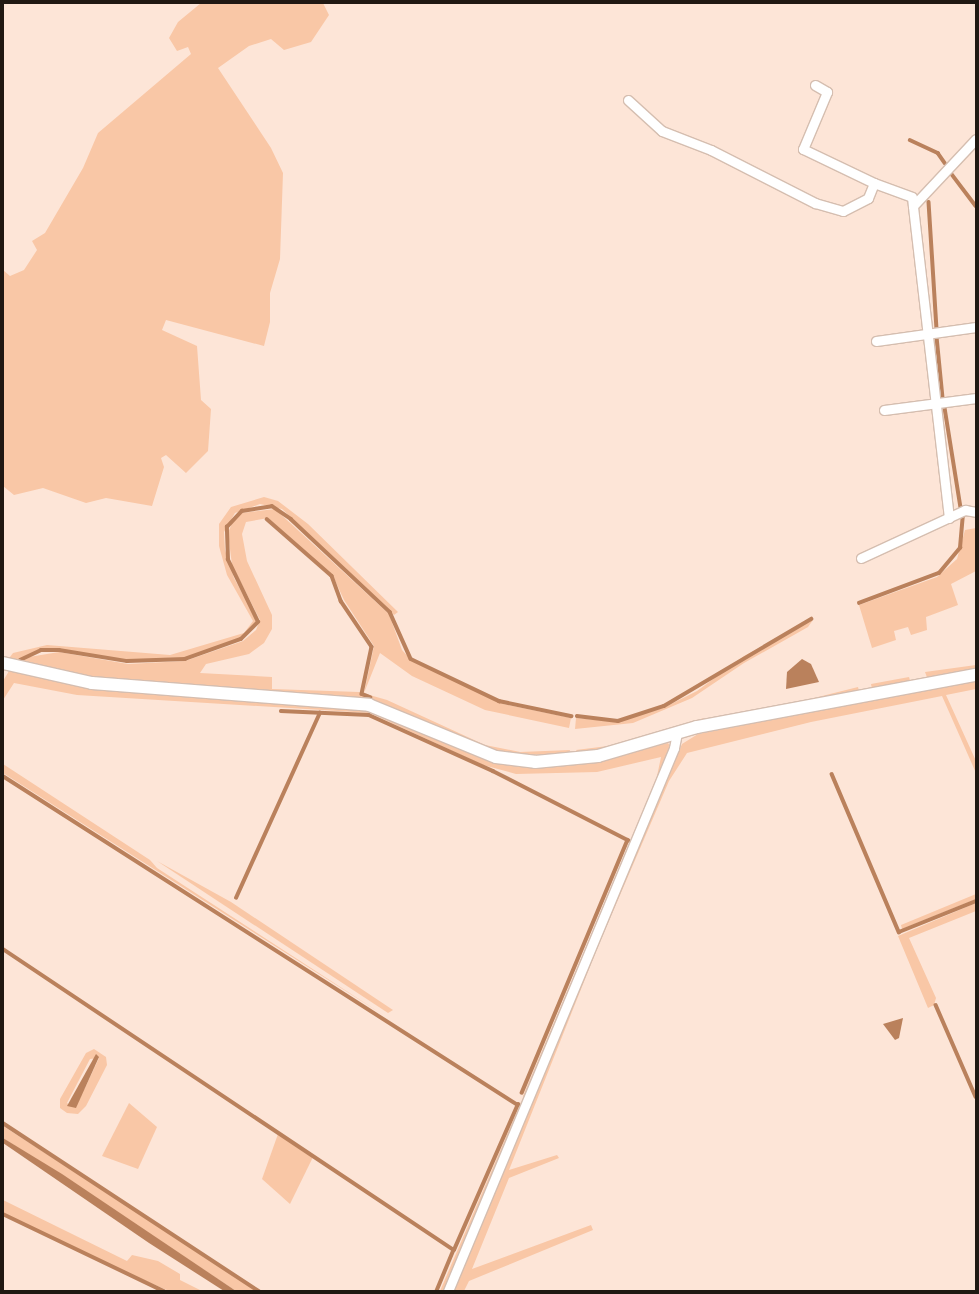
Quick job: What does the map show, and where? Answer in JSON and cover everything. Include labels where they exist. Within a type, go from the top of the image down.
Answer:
[{"type":"street","points":[[815,85],[827,92],[803,149],[874,183],[912,197],[926,334],[949,518]]},
{"type":"street","points":[[628,100],[662,131],[711,150],[814,203],[843,211],[868,198],[874,183]]},
{"type":"street","points":[[913,206],[976,139]]},
{"type":"street","points":[[876,341],[976,326]]},
{"type":"street","points":[[884,410],[976,398]]},
{"type":"street","points":[[861,558],[965,510],[976,512]]},
{"type":"street","points":[[3,663],[92,683],[369,705],[496,757],[519,761],[598,756],[678,733],[863,694],[976,675]]},
{"type":"street","points":[[448,1291],[674,748],[678,733]]},
{"type":"shaded area","points":[[201,3],[323,3],[329,15],[311,42],[284,50],[271,39],[249,46],[218,68],[271,148],[283,173],[280,259],[270,293],[270,322],[264,346],[166,320],[162,330],[197,346],[201,400],[211,409],[208,451],[186,473],[166,455],[161,458],[164,467],[152,506],[106,498],[86,503],[43,488],[14,495],[3,486],[3,270],[10,276],[24,270],[37,250],[32,241],[45,233],[83,168],[98,133],[191,54],[188,47],[177,51],[169,38],[178,22]]},
{"type":"shaded area","points":[[264,497],[278,501],[308,524],[398,612],[394,615],[282,509],[260,504],[235,513],[224,532],[225,550],[234,578],[257,621],[248,633],[241,638],[185,658],[128,660],[58,649],[40,649],[23,658],[59,652],[128,664],[185,661],[243,641],[256,630],[260,620],[232,565],[228,533],[234,518],[242,513],[275,509],[389,614],[402,650],[412,661],[503,704],[571,718],[569,728],[485,710],[412,676],[380,653],[364,693],[374,646],[344,600],[333,576],[268,518],[246,522],[242,534],[247,561],[272,615],[272,629],[264,643],[249,654],[206,664],[200,673],[272,677],[272,689],[359,692],[387,700],[485,745],[520,752],[570,750],[569,755],[497,754],[405,714],[77,677],[7,661],[13,653],[47,645],[170,655],[244,633],[253,621],[227,575],[219,546],[219,524],[231,507]]},
{"type":"shaded area","points":[[976,528],[976,571],[951,584],[958,605],[926,617],[927,630],[911,635],[908,627],[894,631],[896,640],[872,648],[859,605],[937,577],[957,559],[965,530]]},
{"type":"shaded area","points":[[813,620],[808,627],[744,663],[692,698],[633,723],[575,729],[576,718],[617,722],[665,707],[697,691],[744,656]]},
{"type":"shaded area","points":[[802,659],[811,664],[819,682],[786,689],[787,672]]},
{"type":"shaded area","points":[[976,665],[976,672],[928,680],[925,672]]},
{"type":"shaded area","points":[[9,671],[120,691],[364,709],[515,766],[589,762],[668,743],[670,746],[656,779],[661,757],[597,772],[516,774],[483,765],[370,713],[77,695],[14,683],[3,700],[3,681]]},
{"type":"shaded area","points":[[909,677],[911,684],[872,689],[871,684]]},
{"type":"shaded area","points":[[976,680],[976,689],[946,695],[976,761],[976,773],[942,696],[811,722],[687,753],[669,781],[599,944],[509,1170],[557,1155],[559,1158],[509,1178],[472,1269],[591,1225],[593,1230],[469,1281],[464,1291],[451,1291],[682,744],[698,734]]},
{"type":"shaded area","points":[[858,687],[859,691],[711,728],[710,724]]},
{"type":"shaded area","points":[[704,718],[701,723],[644,739],[579,754],[576,750],[608,746]]},
{"type":"shaded area","points":[[3,764],[150,860],[157,868],[385,1016],[3,773]]},
{"type":"shaded area","points":[[646,805],[526,1098],[523,1096]]},
{"type":"shaded area","points":[[157,861],[231,902],[393,1010],[388,1013]]},
{"type":"shaded area","points":[[976,894],[976,899],[902,929],[901,925]]},
{"type":"shaded area","points":[[976,903],[976,911],[909,938],[936,998],[934,1005],[928,1008],[898,936]]},
{"type":"shaded area","points":[[903,1018],[899,1038],[895,1040],[883,1024]]},
{"type":"shaded area","points":[[94,1049],[106,1057],[107,1065],[86,1106],[78,1114],[67,1113],[60,1108],[60,1099],[86,1053]],"holes":[[[99,1058],[85,1088],[72,1107],[67,1103],[90,1059]]]},
{"type":"shaded area","points":[[96,1054],[99,1057],[76,1108],[67,1106]]},
{"type":"shaded area","points":[[521,1102],[524,1103],[445,1291],[440,1291]]},
{"type":"shaded area","points":[[129,1103],[157,1127],[138,1169],[102,1156]]},
{"type":"shaded area","points":[[3,1126],[256,1291],[236,1291],[3,1138]]},
{"type":"shaded area","points":[[278,1134],[313,1157],[290,1204],[262,1179]]},
{"type":"shaded area","points":[[3,1138],[62,1174],[236,1291],[224,1291],[149,1243],[3,1143]]},
{"type":"shaded area","points":[[3,1200],[127,1261],[132,1255],[158,1261],[180,1274],[180,1280],[202,1291],[169,1291],[139,1278],[16,1220],[3,1212]]},
{"type":"waterway","points":[[910,140],[938,153],[945,163]]},
{"type":"waterway","points":[[951,173],[976,206]]},
{"type":"waterway","points":[[929,202],[937,329]]},
{"type":"waterway","points":[[937,337],[943,398]]},
{"type":"waterway","points":[[945,408],[961,508]]},
{"type":"waterway","points":[[20,660],[41,650],[59,650],[127,661],[185,659],[241,639],[258,622],[228,560],[227,527],[242,511],[272,506],[291,519],[390,612],[411,659],[499,701],[571,716]]},
{"type":"waterway","points":[[859,603],[939,573],[960,548],[963,516]]},
{"type":"waterway","points":[[267,519],[332,576],[341,601],[372,647],[362,694],[370,697]]},
{"type":"waterway","points":[[577,716],[618,721],[664,706],[811,619]]},
{"type":"waterway","points":[[281,711],[369,715],[493,771],[628,840],[522,1093]]},
{"type":"waterway","points":[[236,898],[320,713]]},
{"type":"waterway","points":[[832,774],[899,932],[976,901]]},
{"type":"waterway","points":[[3,776],[518,1105]]},
{"type":"waterway","points":[[3,949],[454,1250],[437,1291]]},
{"type":"waterway","points":[[936,1005],[976,1097]]},
{"type":"waterway","points":[[454,1250],[518,1104]]},
{"type":"waterway","points":[[3,1123],[259,1291]]},
{"type":"waterway","points":[[3,1214],[164,1291]]}]
